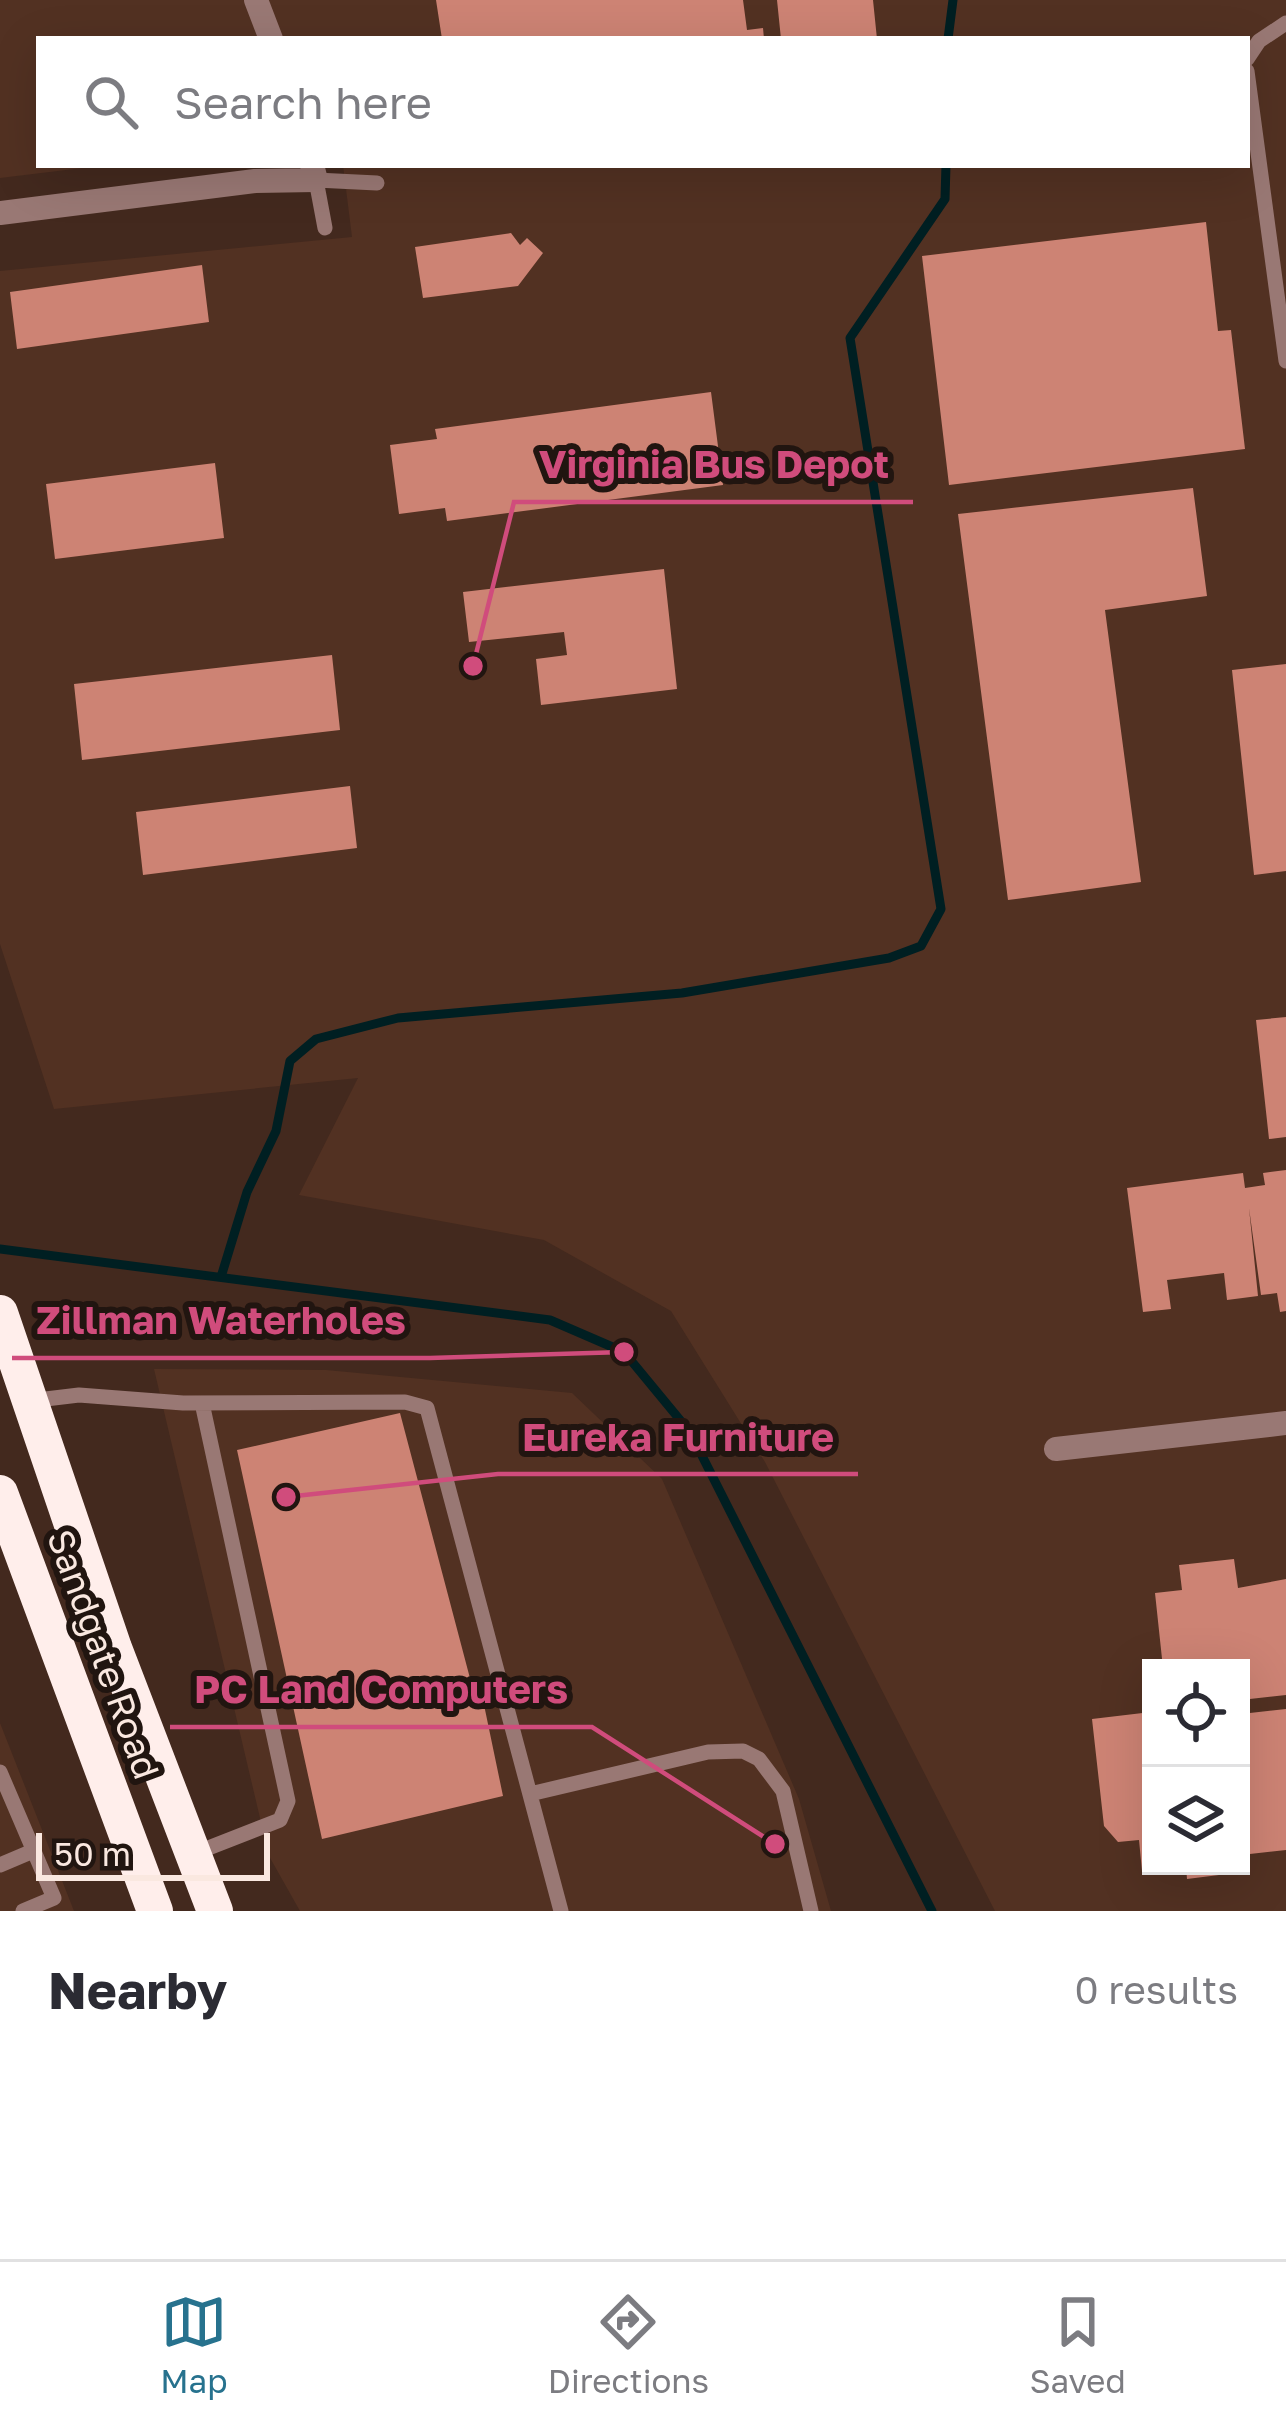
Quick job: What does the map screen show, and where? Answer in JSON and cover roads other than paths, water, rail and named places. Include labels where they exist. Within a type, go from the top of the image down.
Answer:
[{"type":"highway","name":"Sandgate Road","points":[[1,1316],[113,1648],[215,1911]]},
{"type":"highway","name":"Sandgate Road","points":[[0,1493],[155,1911]]},
{"type":"street","points":[[256,0],[270,36]]},
{"type":"street","points":[[0,213],[314,172]]},
{"type":"street","points":[[1055,1449],[1286,1423]]},
{"type":"lane","points":[[1250,54],[1259,41],[1286,23]]},
{"type":"lane","points":[[1250,93],[1286,361]]},
{"type":"lane","points":[[325,227],[314,172],[376,183]]},
{"type":"lane","points":[[29,1401],[79,1395],[202,1403],[405,1402],[427,1408],[561,1911]]},
{"type":"lane","points":[[194,1854],[280,1820],[288,1802],[202,1403]]},
{"type":"lane","points":[[530,1794],[709,1752],[742,1751],[759,1759],[782,1791],[811,1911]]},
{"type":"lane","points":[[0,1772],[57,1905],[23,1911]]},
{"type":"lane","points":[[0,1865],[33,1851]]},
{"type":"waterway","points":[[948,36],[953,0]]},
{"type":"waterway","points":[[221,1277],[247,1192],[276,1131],[290,1061],[316,1039],[398,1018],[682,993],[889,958],[921,946],[941,909],[850,338],[945,199],[946,168]]},
{"type":"waterway","points":[[0,1249],[550,1320],[624,1352],[690,1432],[932,1911]]},
{"type":"place","name":"Virginia Bus Depot","points":[[473,666]]},
{"type":"place","name":"Zillman Waterholes","points":[[624,1352]]},
{"type":"place","name":"Eureka Furniture","points":[[286,1497]]},
{"type":"place","name":"PC Land Computers","points":[[775,1844]]}]
